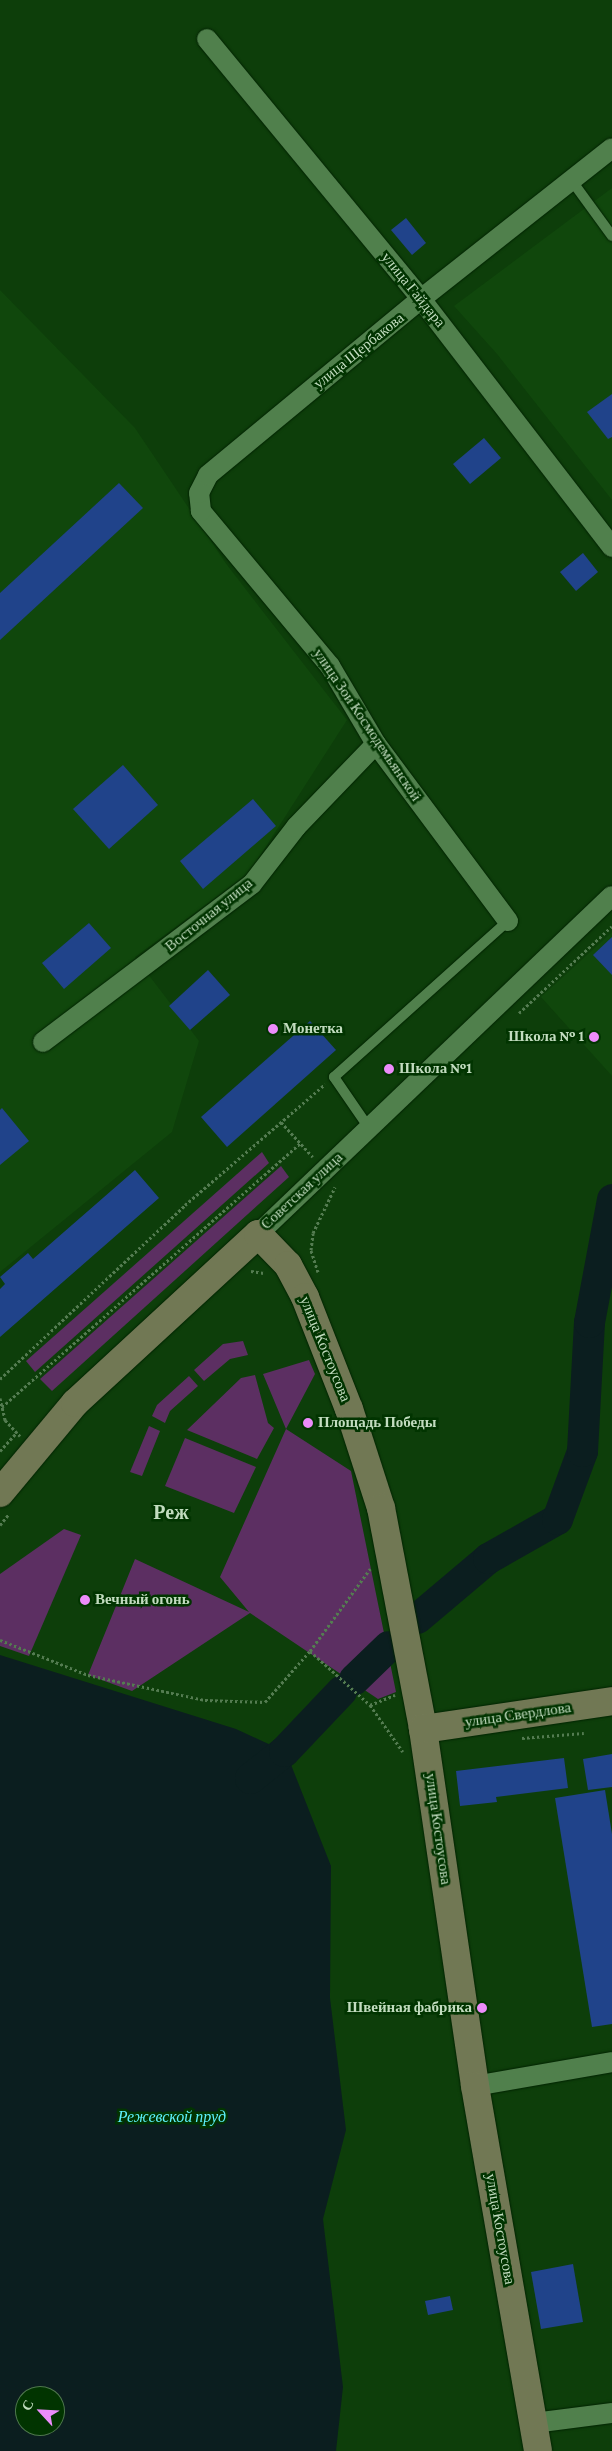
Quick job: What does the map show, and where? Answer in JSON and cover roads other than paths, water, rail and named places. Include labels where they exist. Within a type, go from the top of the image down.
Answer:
[{"type":"main road","name":"Советская улица","points":[[0,1493],[75,1404],[258,1234]]},
{"type":"main road","name":"улица Костоусова","points":[[258,1234],[288,1265],[305,1297],[349,1409],[381,1508],[423,1729],[475,2086],[538,2451]]},
{"type":"main road","name":"улица Свердлова","points":[[423,1729],[612,1701]]},
{"type":"street","name":"улица Гайдара","points":[[207,39],[421,299],[612,547]]},
{"type":"street","name":"улица Щербакова","points":[[201,511],[199,493],[208,475],[421,299],[612,148]]},
{"type":"street","name":"улица Зои Космодемьянской","points":[[201,511],[330,666],[376,744],[508,921]]},
{"type":"street","name":"Восточная улица","points":[[43,1042],[252,884],[296,827],[376,744]]},
{"type":"street","name":"Советская улица","points":[[258,1234],[612,896]]},
{"type":"street","points":[[475,2086],[612,2062]]},
{"type":"street","points":[[534,2423],[612,2413]]},
{"type":"lane","points":[[572,180],[612,236]]},
{"type":"lane","points":[[369,1128],[334,1076],[508,921]]},
{"type":"water","name":"Режевской пруд","points":[[0,1655],[236,1729],[286,1752],[331,1866],[330,1998],[346,2130],[323,2219],[343,2387],[336,2451],[0,2451]]},
{"type":"waterway","points":[[417,1618],[488,1558],[557,1519],[582,1451],[589,1322],[612,1199]]},
{"type":"waterway","points":[[354,1679],[388,1646]]},
{"type":"waterway","points":[[250,1778],[284,1751],[341,1691]]},
{"type":"place","name":"Монетка","points":[[273,1029]]},
{"type":"place","name":"Школа № 1","points":[[594,1037]]},
{"type":"place","name":"Школа №1","points":[[389,1069]]},
{"type":"place","name":"Площадь Победы","points":[[308,1423]]},
{"type":"place","name":"Вечный огонь","points":[[85,1600]]},
{"type":"place","name":"Швейная фабрика","points":[[482,2008]]},
{"type":"district","name":"Реж","points":[[171,1512]]}]
